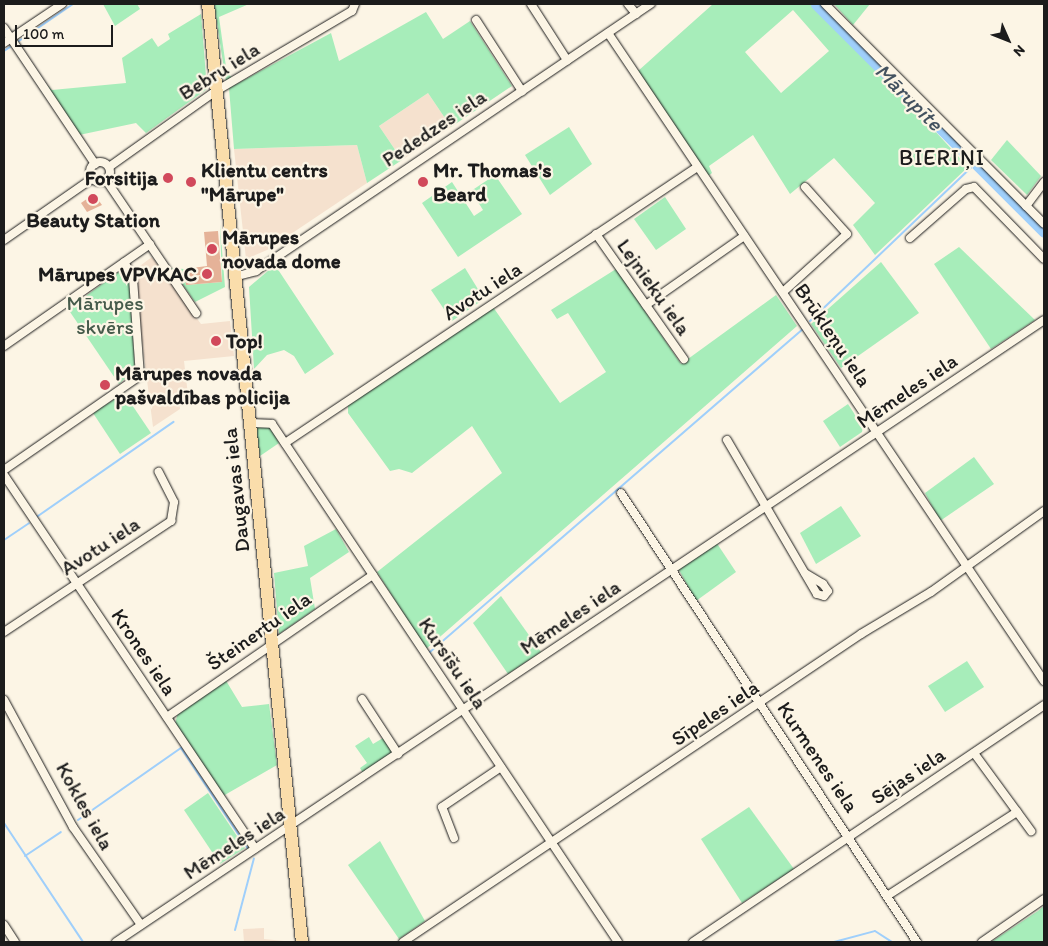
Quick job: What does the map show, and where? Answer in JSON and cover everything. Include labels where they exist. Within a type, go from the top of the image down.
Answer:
[{"type":"main road","name":"Daugavas iela","points":[[208,4],[302,942]]},
{"type":"street","points":[[4,43],[62,4]]},
{"type":"street","points":[[531,4],[567,60]]},
{"type":"street","points":[[628,4],[636,14]]},
{"type":"street","name":"Pededzes iela","points":[[234,277],[256,270],[652,4]]},
{"type":"street","points":[[825,4],[1044,224]]},
{"type":"street","name":"Bebru iela","points":[[109,167],[216,91],[354,8]]},
{"type":"street","points":[[476,20],[522,91]]},
{"type":"street","points":[[4,28],[95,164]]},
{"type":"street","name":"Brūkleņu iela","points":[[608,33],[1044,681]]},
{"type":"street","points":[[92,178],[90,170],[95,164],[103,162],[109,167],[106,180]]},
{"type":"street","name":"Avotu iela","points":[[284,443],[697,167]]},
{"type":"street","points":[[4,240],[92,178],[106,180],[196,313]]},
{"type":"street","points":[[1026,206],[1044,182]]},
{"type":"street","points":[[784,292],[847,234],[805,187]]},
{"type":"street","points":[[910,238],[966,189],[974,187],[1044,259]]},
{"type":"street","name":"Lejnieku iela","points":[[596,234],[684,359]]},
{"type":"street","points":[[646,305],[744,236]]},
{"type":"street","points":[[4,346],[150,244]]},
{"type":"street","points":[[4,470],[140,376],[133,278],[124,262]]},
{"type":"street","name":"Mēmeles iela","points":[[116,942],[464,711],[671,569],[1044,320]]},
{"type":"street","name":"Kursīšu iela","points":[[249,423],[269,422],[284,443],[618,942]]},
{"type":"street","points":[[727,440],[768,504],[805,573]]},
{"type":"street","name":"Avotu iela","points":[[4,632],[75,582],[171,521],[174,502],[159,472]]},
{"type":"street","name":"Krones iela","points":[[4,475],[254,849]]},
{"type":"street","name":"Kurmenes iela","points":[[621,493],[917,942]]},
{"type":"street","name":"Sīpeles iela","points":[[403,942],[761,704],[861,634],[931,592],[966,564],[1044,511]]},
{"type":"street","name":"Šteinertu iela","points":[[167,717],[273,642],[373,575]]},
{"type":"street","name":"Kokles iela","points":[[4,700],[76,832],[141,926]]},
{"type":"street","points":[[362,700],[398,754]]},
{"type":"street","name":"Sējas iela","points":[[693,942],[1044,705]]},
{"type":"street","points":[[974,753],[1031,831]]},
{"type":"street","points":[[454,838],[442,807],[501,767]]},
{"type":"street","points":[[887,896],[1017,812]]},
{"type":"street","points":[[982,942],[1044,898]]},
{"type":"street","points":[[4,925],[15,942]]},
{"type":"shaded area","points":[[428,93],[451,127],[402,160],[379,126]]},
{"type":"shaded area","points":[[357,145],[367,183],[267,250],[246,259],[234,149]]},
{"type":"shaded area","points":[[152,257],[201,324],[230,321],[234,356],[184,361],[188,395],[179,397],[180,409],[153,427],[133,271]]},
{"type":"shaded area","points":[[264,928],[264,939],[294,942],[244,942],[243,929]]},
{"type":"green space","points":[[103,4],[137,4],[140,9],[115,26]]},
{"type":"green space","points":[[214,4],[249,4],[219,17],[227,74],[232,77],[226,82]]},
{"type":"green space","points":[[713,4],[818,4],[968,167],[875,255],[853,225],[875,203],[834,158],[790,194],[753,135],[709,166],[712,173],[707,177],[638,71]],"holes":[[[793,10],[829,51],[781,93],[745,52]]]},
{"type":"green space","points":[[834,4],[870,4],[853,25]]},
{"type":"green space","points":[[426,12],[443,39],[470,21],[512,86],[451,127],[428,93],[379,126],[402,160],[367,183],[357,145],[234,149],[229,88],[331,33],[339,61]]},
{"type":"green space","points":[[201,14],[207,89],[146,133],[136,123],[79,135],[46,84],[52,90],[126,83],[122,58],[152,38],[158,47],[170,39],[168,34]]},
{"type":"green space","points":[[569,127],[592,164],[550,195],[525,155]]},
{"type":"green space","points":[[1007,140],[1041,176],[1027,195],[991,160]]},
{"type":"green space","points":[[495,175],[522,214],[458,257],[422,203],[452,182],[474,216],[483,210],[471,191]]},
{"type":"green space","points":[[665,197],[686,229],[656,250],[634,219]]},
{"type":"green space","points":[[220,224],[225,287],[195,302],[171,268],[184,269],[186,285],[222,282]]},
{"type":"green space","points":[[959,247],[1035,320],[991,349],[934,264]]},
{"type":"green space","points":[[881,262],[919,313],[841,368],[811,324]]},
{"type":"green space","points":[[275,265],[334,354],[305,374],[294,356],[284,350],[267,355],[254,369],[249,287]]},
{"type":"green space","name":"Mārupes skvērs","points":[[124,268],[129,272],[135,369],[119,384],[68,309]]},
{"type":"green space","points":[[465,268],[484,299],[452,321],[431,290]]},
{"type":"green space","points":[[616,269],[681,364],[776,295],[797,326],[426,649],[377,572],[502,473],[472,426],[412,473],[399,469],[390,471],[348,413],[348,403],[493,307],[560,403],[606,372],[568,313],[557,319],[551,310]]},
{"type":"green space","points":[[124,393],[151,433],[120,454],[93,413]]},
{"type":"green space","points":[[848,404],[863,427],[862,432],[840,447],[823,421]]},
{"type":"green space","points":[[259,425],[270,427],[279,443],[260,456],[256,427]]},
{"type":"green space","points":[[974,457],[994,484],[940,521],[925,493]]},
{"type":"green space","points":[[841,506],[861,536],[816,564],[800,533]]},
{"type":"green space","points":[[336,529],[349,552],[310,578],[315,609],[279,634],[274,573],[308,566],[304,546]]},
{"type":"green space","points":[[716,542],[736,572],[696,601],[678,568]]},
{"type":"green space","points":[[501,596],[541,652],[508,674],[473,623]]},
{"type":"green space","points":[[967,661],[984,687],[945,712],[928,686]]},
{"type":"green space","points":[[225,679],[242,707],[269,704],[277,765],[223,796],[175,724],[178,712]]},
{"type":"green space","points":[[369,737],[373,744],[383,738],[393,753],[363,773],[360,768],[367,763],[355,746]]},
{"type":"green space","points":[[208,793],[245,848],[220,864],[184,810]]},
{"type":"green space","points":[[749,807],[794,869],[742,903],[701,839]]},
{"type":"green space","points":[[380,841],[425,921],[399,939],[348,865]]},
{"type":"green space","points":[[1044,906],[1044,942],[991,942],[1038,911]]},
{"type":"building","name":"Beauty Station","points":[[94,194],[102,205],[87,212],[81,203]]},
{"type":"building","name":"Mārupes novada dome","points":[[218,231],[222,282],[186,285],[184,269],[207,266],[204,232]]},
{"type":"waterway","points":[[19,41],[73,4]]},
{"type":"waterway","name":"Mārupīte","points":[[816,4],[1044,232]]},
{"type":"waterway","points":[[4,51],[10,47]]},
{"type":"waterway","points":[[810,321],[976,163]]},
{"type":"waterway","points":[[430,652],[803,329]]},
{"type":"waterway","points":[[38,516],[173,422]]},
{"type":"waterway","points":[[4,540],[29,523]]},
{"type":"waterway","points":[[78,820],[181,748],[248,849]]},
{"type":"waterway","points":[[4,823],[83,942]]},
{"type":"waterway","points":[[25,856],[61,832]]},
{"type":"waterway","points":[[235,930],[254,858]]},
{"type":"waterway","points":[[834,942],[875,931],[892,942]]},
{"type":"place","name":"Forsitija","points":[[168,178]]},
{"type":"place","name":"Klientu centrs \"Mārupe\"","points":[[191,182]]},
{"type":"place","name":"Mr. Thomas's Beard","points":[[423,182]]},
{"type":"place","name":"Beauty Station","points":[[93,199]]},
{"type":"place","name":"Mārupes novada dome","points":[[212,249]]},
{"type":"place","name":"Mārupes VPVKAC","points":[[207,274]]},
{"type":"place","name":"Top!","points":[[216,341]]},
{"type":"place","name":"Mārupes novada pašvaldības policija","points":[[105,385]]},
{"type":"district","name":"BIERIŅI","points":[[942,158]]}]
